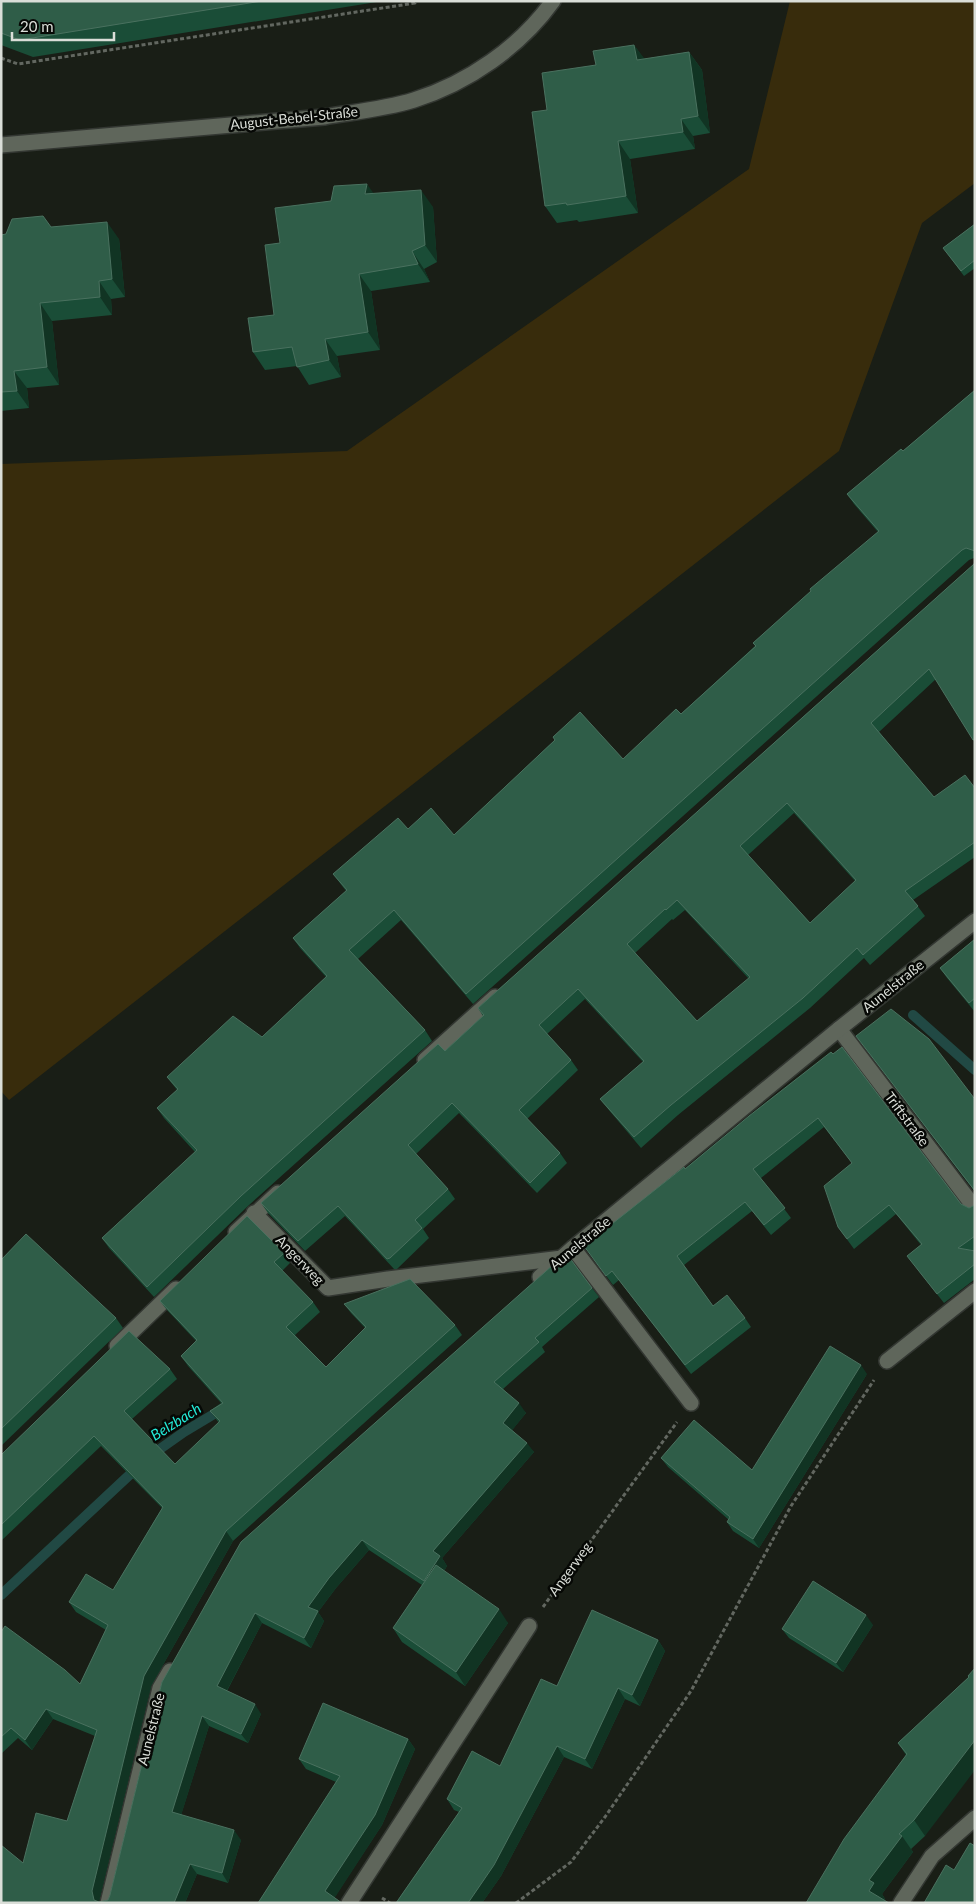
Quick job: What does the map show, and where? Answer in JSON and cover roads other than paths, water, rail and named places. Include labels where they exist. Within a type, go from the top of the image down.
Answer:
[{"type":"street","name":"August-Bebel-Straße","points":[[1,145],[324,116],[376,109],[415,100],[452,85],[487,65],[519,40],[553,1]]},
{"type":"street","name":"Aunelstraße","points":[[532,1284],[573,1248],[839,1030],[975,921]]},
{"type":"street","points":[[418,1067],[507,987]]},
{"type":"street","name":"Triftstraße","points":[[839,1030],[975,1208]]},
{"type":"street","points":[[226,1241],[292,1180]]},
{"type":"street","name":"Angerweg","points":[[254,1214],[328,1288],[562,1258]]},
{"type":"street","points":[[573,1248],[691,1404]]},
{"type":"street","points":[[107,1356],[184,1282]]},
{"type":"street","points":[[886,1361],[975,1292]]},
{"type":"street","points":[[349,1903],[529,1626]]},
{"type":"street","name":"Aunelstraße","points":[[108,1903],[160,1688],[179,1655]]},
{"type":"street","points":[[901,1903],[932,1856],[975,1818]]},
{"type":"waterway","name":"Belzbach","points":[[913,1015],[975,1070]]},
{"type":"waterway","name":"Belzbach","points":[[150,1456],[184,1432],[224,1408]]},
{"type":"waterway","name":"Belzbach","points":[[1,1595],[139,1466]]}]
